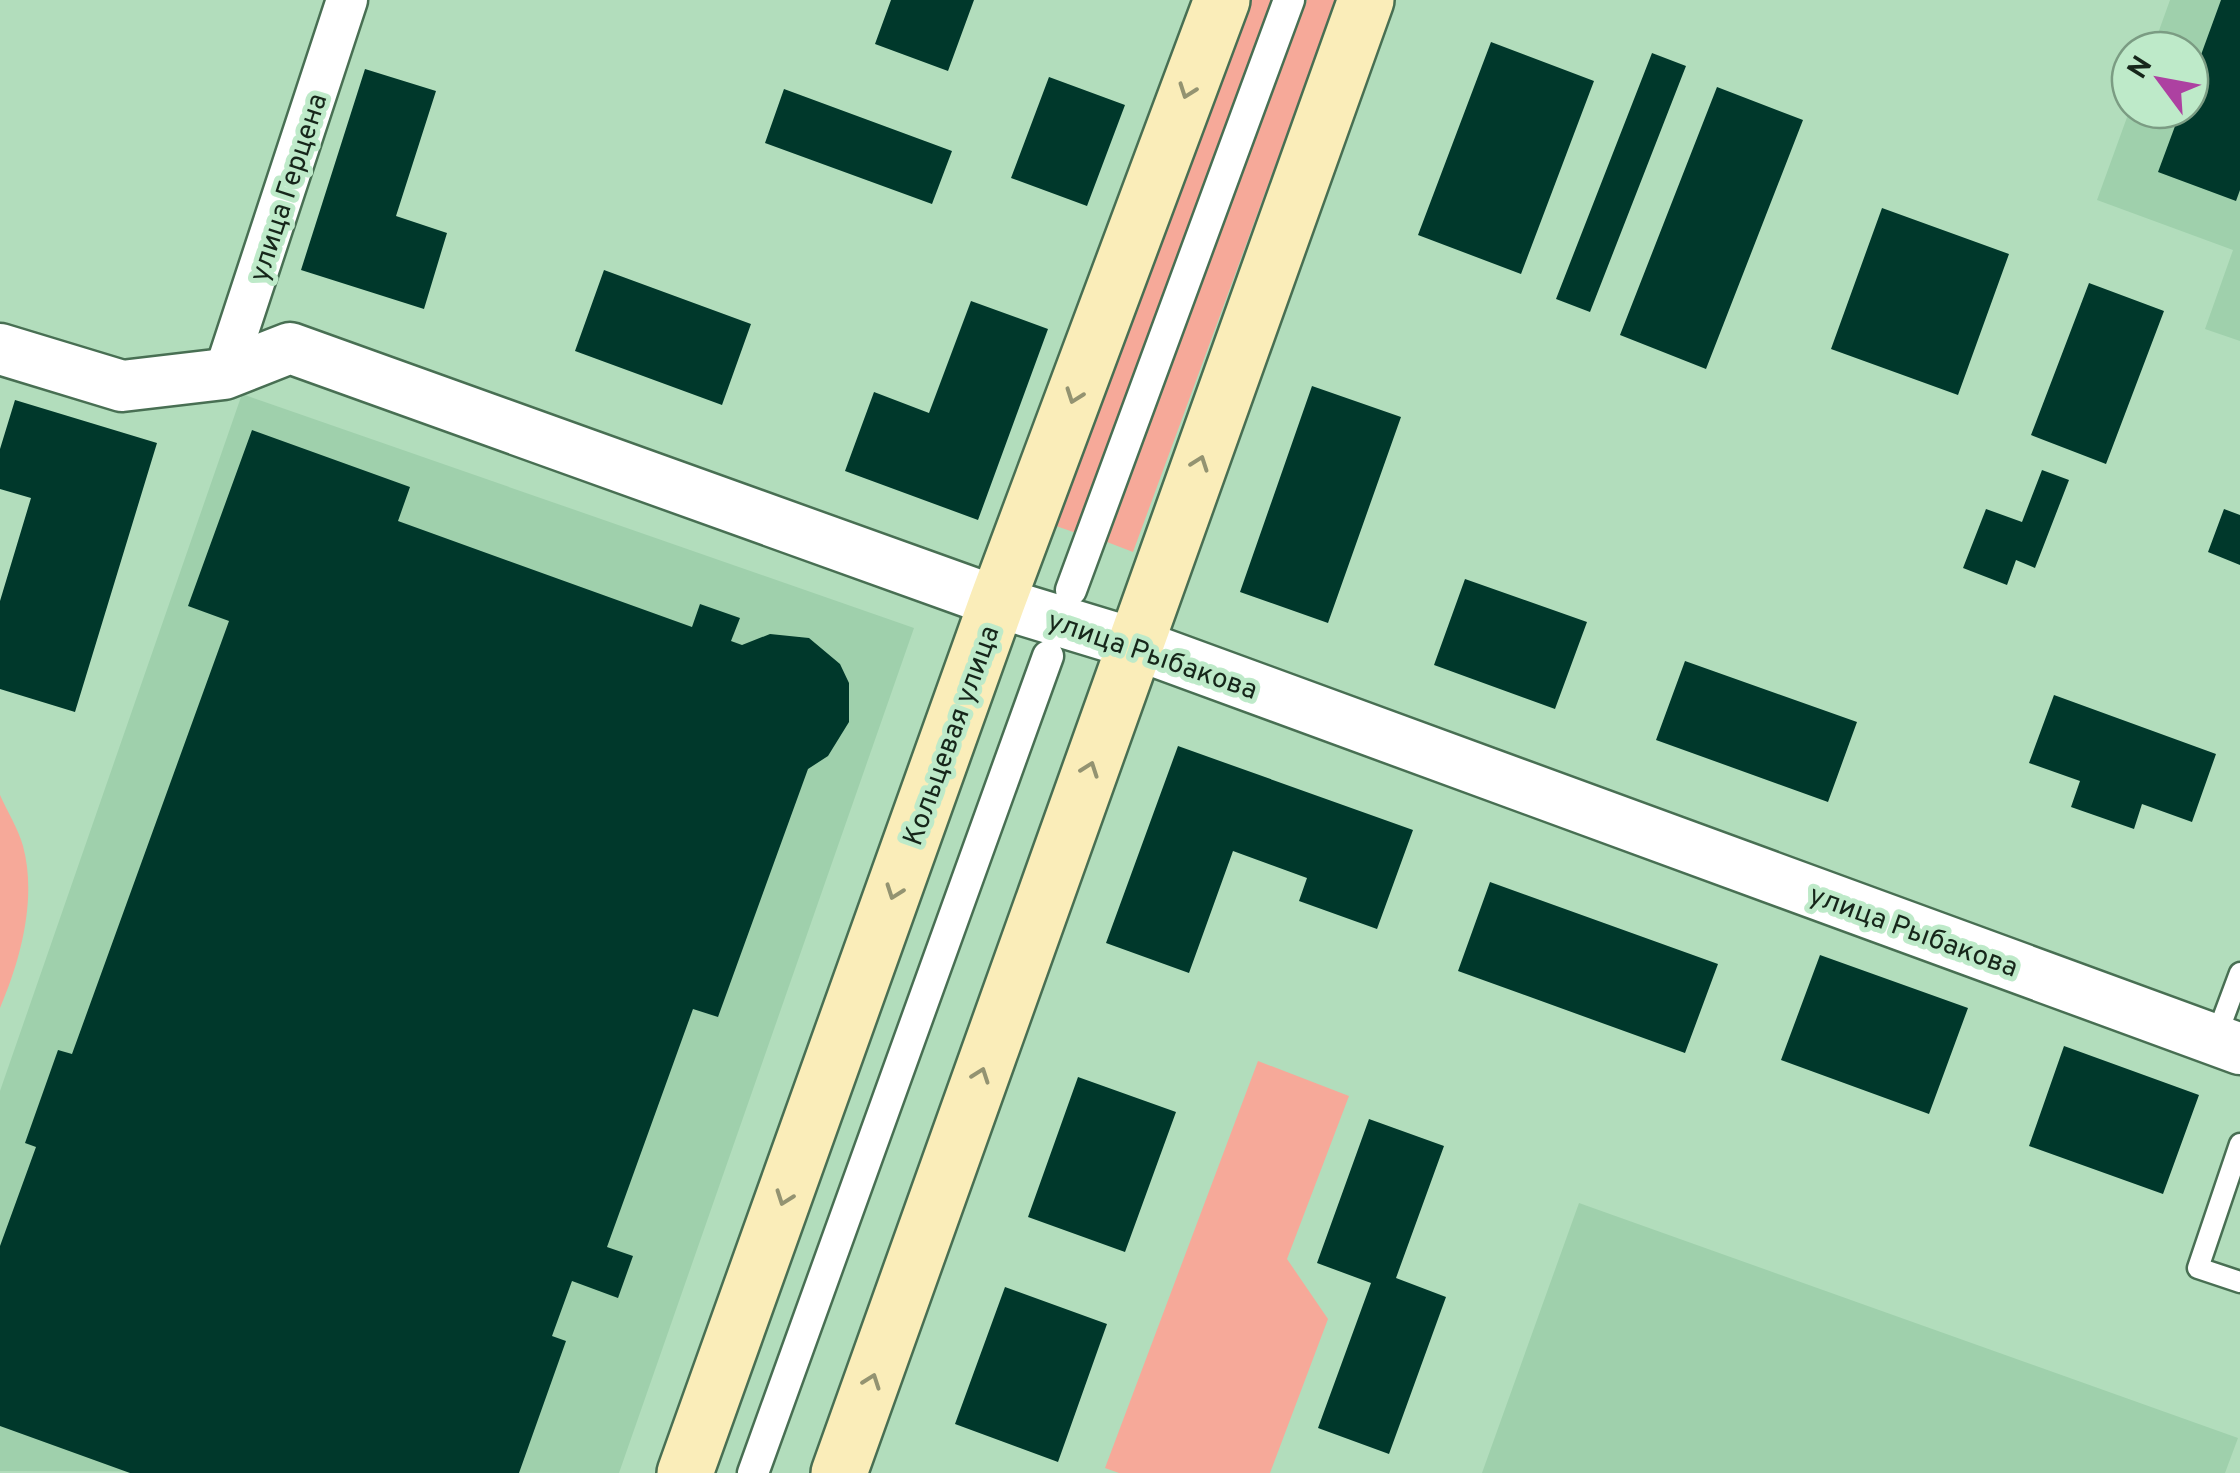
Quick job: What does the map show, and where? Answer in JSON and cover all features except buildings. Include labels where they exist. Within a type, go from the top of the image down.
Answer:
[{"type":"main road","name":"Кольцевая улица","points":[[685,1473],[997,602],[1222,0]]},
{"type":"main road","points":[[839,1473],[1366,0]]},
{"type":"street","name":"улица Герцена","points":[[224,374],[348,0]]},
{"type":"street","points":[[1070,590],[1288,0]]},
{"type":"street","name":"улица Рыбакова","points":[[0,349],[122,386],[224,374],[290,348],[997,602],[1135,644],[2228,1044]]},
{"type":"street","points":[[752,1473],[1048,656]]},
{"type":"lane","points":[[2228,1044],[2240,973]]},
{"type":"lane","points":[[2240,1144],[2198,1268],[2240,1282]]},
{"type":"shaded area","points":[[1248,0],[1278,0],[1082,535],[1056,526]]},
{"type":"shaded area","points":[[1307,0],[1336,0],[1133,552],[1107,542]]},
{"type":"shaded area","points":[[2170,0],[2240,0],[2240,341],[2205,329],[2233,250],[2097,200],[2122,130],[2210,130],[2210,30],[2159,30]]},
{"type":"shaded area","points":[[242,394],[914,628],[619,1473],[0,1471],[0,1091]]},
{"type":"shaded area","points":[[0,795],[23,846],[28,886],[25,928],[0,1008]]},
{"type":"shaded area","points":[[1258,1061],[1349,1096],[1287,1259],[1328,1319],[1270,1473],[1119,1473],[1105,1468]]},
{"type":"shaded area","points":[[1579,1203],[2238,1438],[2225,1473],[1482,1473]]}]
